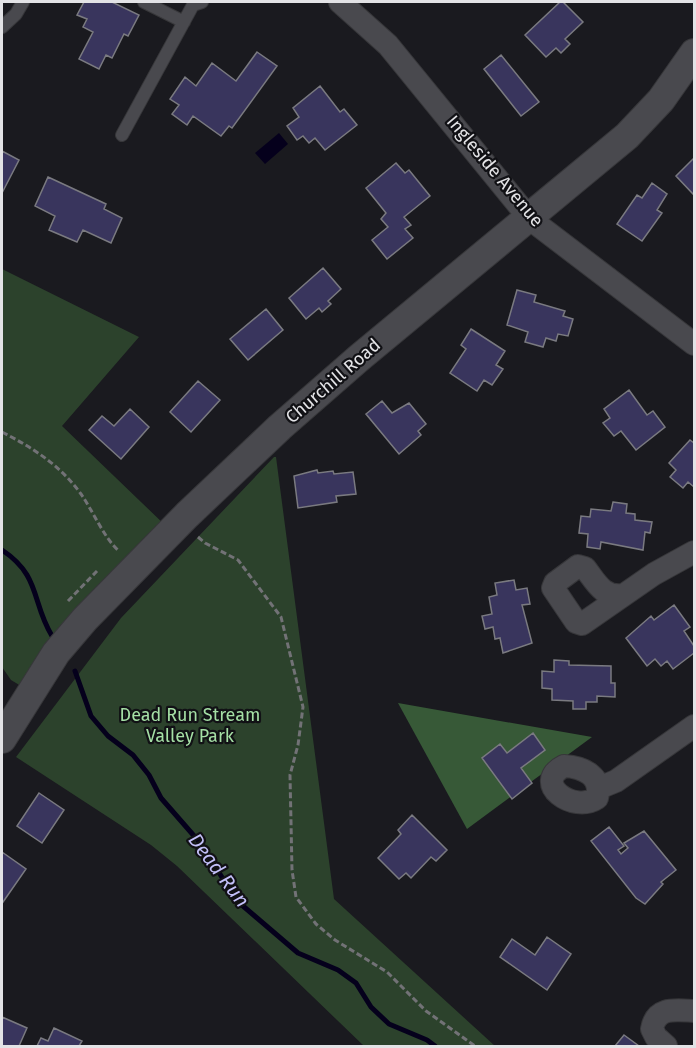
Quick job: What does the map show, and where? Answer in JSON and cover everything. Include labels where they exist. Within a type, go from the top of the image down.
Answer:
[{"type":"street","name":"Ingleside Avenue","points":[[340,2],[388,45],[530,219],[694,345]]},
{"type":"street","name":"Churchill Road","points":[[2,739],[56,653],[85,619],[187,515],[280,427],[360,358],[530,219],[627,136],[661,99],[694,53]]},
{"type":"street","points":[[623,595],[654,574],[694,552]]},
{"type":"street","points":[[599,788],[616,782],[694,726]]},
{"type":"street","points":[[666,1047],[652,1029],[658,1014],[666,1010],[694,1011]]},
{"type":"lane","points":[[2,27],[16,14],[23,2]]},
{"type":"lane","points":[[122,135],[193,6],[202,2]]},
{"type":"lane","points":[[149,3],[184,22]]},
{"type":"path","points":[[2,432],[38,451],[58,469],[80,493],[118,551],[126,544]]},
{"type":"path","points":[[187,515],[189,527],[205,543],[238,560],[281,617],[303,707],[298,745],[290,775],[292,870],[296,897],[316,924],[335,940],[387,972],[426,1011],[475,1047]]},
{"type":"green space","points":[[2,269],[139,337],[62,426],[167,527],[21,686],[11,680],[2,667]]},
{"type":"green space","name":"Dead Run Stream Valley Park","points":[[276,457],[334,899],[495,1046],[364,1046],[177,866],[151,845],[16,757],[121,618]]},
{"type":"green space","points":[[398,703],[592,737],[467,829]]},
{"type":"shaded area","points":[[279,133],[288,144],[265,164],[255,153]]},
{"type":"building","points":[[84,2],[112,2],[139,15],[128,36],[124,34],[112,58],[106,55],[99,69],[79,59],[93,32],[83,27],[87,19],[77,15]]},
{"type":"building","points":[[560,2],[563,2],[583,22],[565,39],[570,44],[561,53],[556,48],[546,57],[525,35]]},
{"type":"building","points":[[257,52],[277,66],[232,128],[229,126],[221,136],[193,116],[187,125],[172,114],[179,105],[170,99],[185,77],[196,86],[212,63],[236,81]]},
{"type":"building","points":[[501,55],[539,102],[521,116],[484,69]]},
{"type":"building","points":[[320,86],[340,112],[344,109],[357,125],[325,150],[315,138],[309,143],[303,136],[297,140],[287,126],[299,117],[293,108]]},
{"type":"building","points":[[2,151],[19,160],[2,193]]},
{"type":"building","points":[[694,158],[694,195],[676,176]]},
{"type":"building","points":[[396,163],[405,173],[409,170],[430,196],[404,217],[411,225],[405,229],[413,238],[387,259],[372,240],[388,227],[381,219],[386,213],[366,188]]},
{"type":"building","points":[[48,177],[106,204],[104,209],[122,218],[111,243],[83,230],[77,242],[49,230],[55,216],[35,206]]},
{"type":"building","points":[[652,183],[667,194],[657,210],[662,213],[642,241],[617,224],[637,195],[642,198]]},
{"type":"building","points":[[323,268],[341,289],[328,301],[331,304],[322,312],[319,308],[306,319],[289,298]]},
{"type":"building","points":[[517,290],[536,295],[534,302],[565,311],[563,316],[573,319],[568,336],[558,334],[556,341],[546,338],[543,347],[525,342],[528,332],[507,325]]},
{"type":"building","points":[[266,309],[283,330],[248,360],[230,339]]},
{"type":"building","points":[[471,329],[505,351],[496,365],[503,369],[492,385],[484,380],[477,391],[450,373],[466,349],[461,345]]},
{"type":"building","points":[[198,381],[220,400],[191,432],[170,412]]},
{"type":"building","points":[[629,390],[647,415],[653,411],[665,427],[636,450],[621,431],[614,436],[603,423],[610,418],[604,409]]},
{"type":"building","points":[[382,401],[392,413],[409,403],[426,424],[418,431],[421,435],[399,454],[366,414]]},
{"type":"building","points":[[130,409],[149,427],[121,459],[89,430],[102,416],[114,426]]},
{"type":"building","points":[[690,440],[694,443],[694,487],[688,482],[683,488],[670,477],[676,470],[669,463]]},
{"type":"building","points":[[317,470],[318,473],[333,471],[334,474],[353,472],[356,494],[336,496],[337,502],[298,508],[294,476]]},
{"type":"building","points":[[613,502],[627,504],[626,513],[635,514],[635,520],[652,522],[650,533],[645,532],[643,550],[601,542],[600,549],[587,547],[588,534],[579,533],[581,516],[590,517],[591,509],[611,511]]},
{"type":"building","points":[[514,580],[516,590],[527,588],[530,604],[522,605],[532,643],[503,653],[500,638],[495,639],[493,627],[485,629],[482,616],[492,614],[489,597],[497,595],[495,583]]},
{"type":"building","points":[[674,605],[690,627],[684,631],[694,646],[694,653],[673,669],[667,661],[661,666],[655,659],[647,666],[626,638],[651,616],[654,620]]},
{"type":"building","points":[[554,660],[569,661],[569,665],[611,666],[611,683],[615,683],[615,697],[597,696],[597,702],[586,702],[586,709],[573,709],[573,701],[552,700],[552,689],[542,688],[542,671],[554,672]]},
{"type":"building","points":[[533,733],[545,750],[521,768],[532,783],[512,799],[482,758],[500,744],[507,753]]},
{"type":"building","points":[[39,793],[64,810],[42,843],[17,826]]},
{"type":"building","points":[[412,815],[447,850],[436,861],[431,857],[411,878],[406,873],[399,879],[378,858],[401,834],[398,830]]},
{"type":"building","points":[[609,827],[624,846],[618,850],[621,854],[628,848],[624,843],[644,831],[676,870],[661,882],[663,884],[645,904],[636,898],[591,841]]},
{"type":"building","points":[[2,852],[26,869],[3,902],[2,901]]},
{"type":"building","points":[[547,937],[571,954],[547,990],[500,957],[512,939],[535,955]]},
{"type":"building","points":[[2,1017],[27,1028],[19,1046],[2,1046]]},
{"type":"building","points":[[54,1028],[82,1041],[79,1046],[37,1046],[41,1038],[48,1041]]},
{"type":"building","points":[[624,1035],[639,1046],[615,1046]]},
{"type":"waterway","name":"Dead Run","points":[[2,550],[23,569],[29,579],[52,636]]},
{"type":"waterway","name":"Dead Run","points":[[75,671],[91,716],[108,736],[133,755],[149,775],[161,798],[202,845],[236,900],[298,953],[338,970],[356,983],[371,1007],[389,1024],[427,1040],[435,1046]]}]
